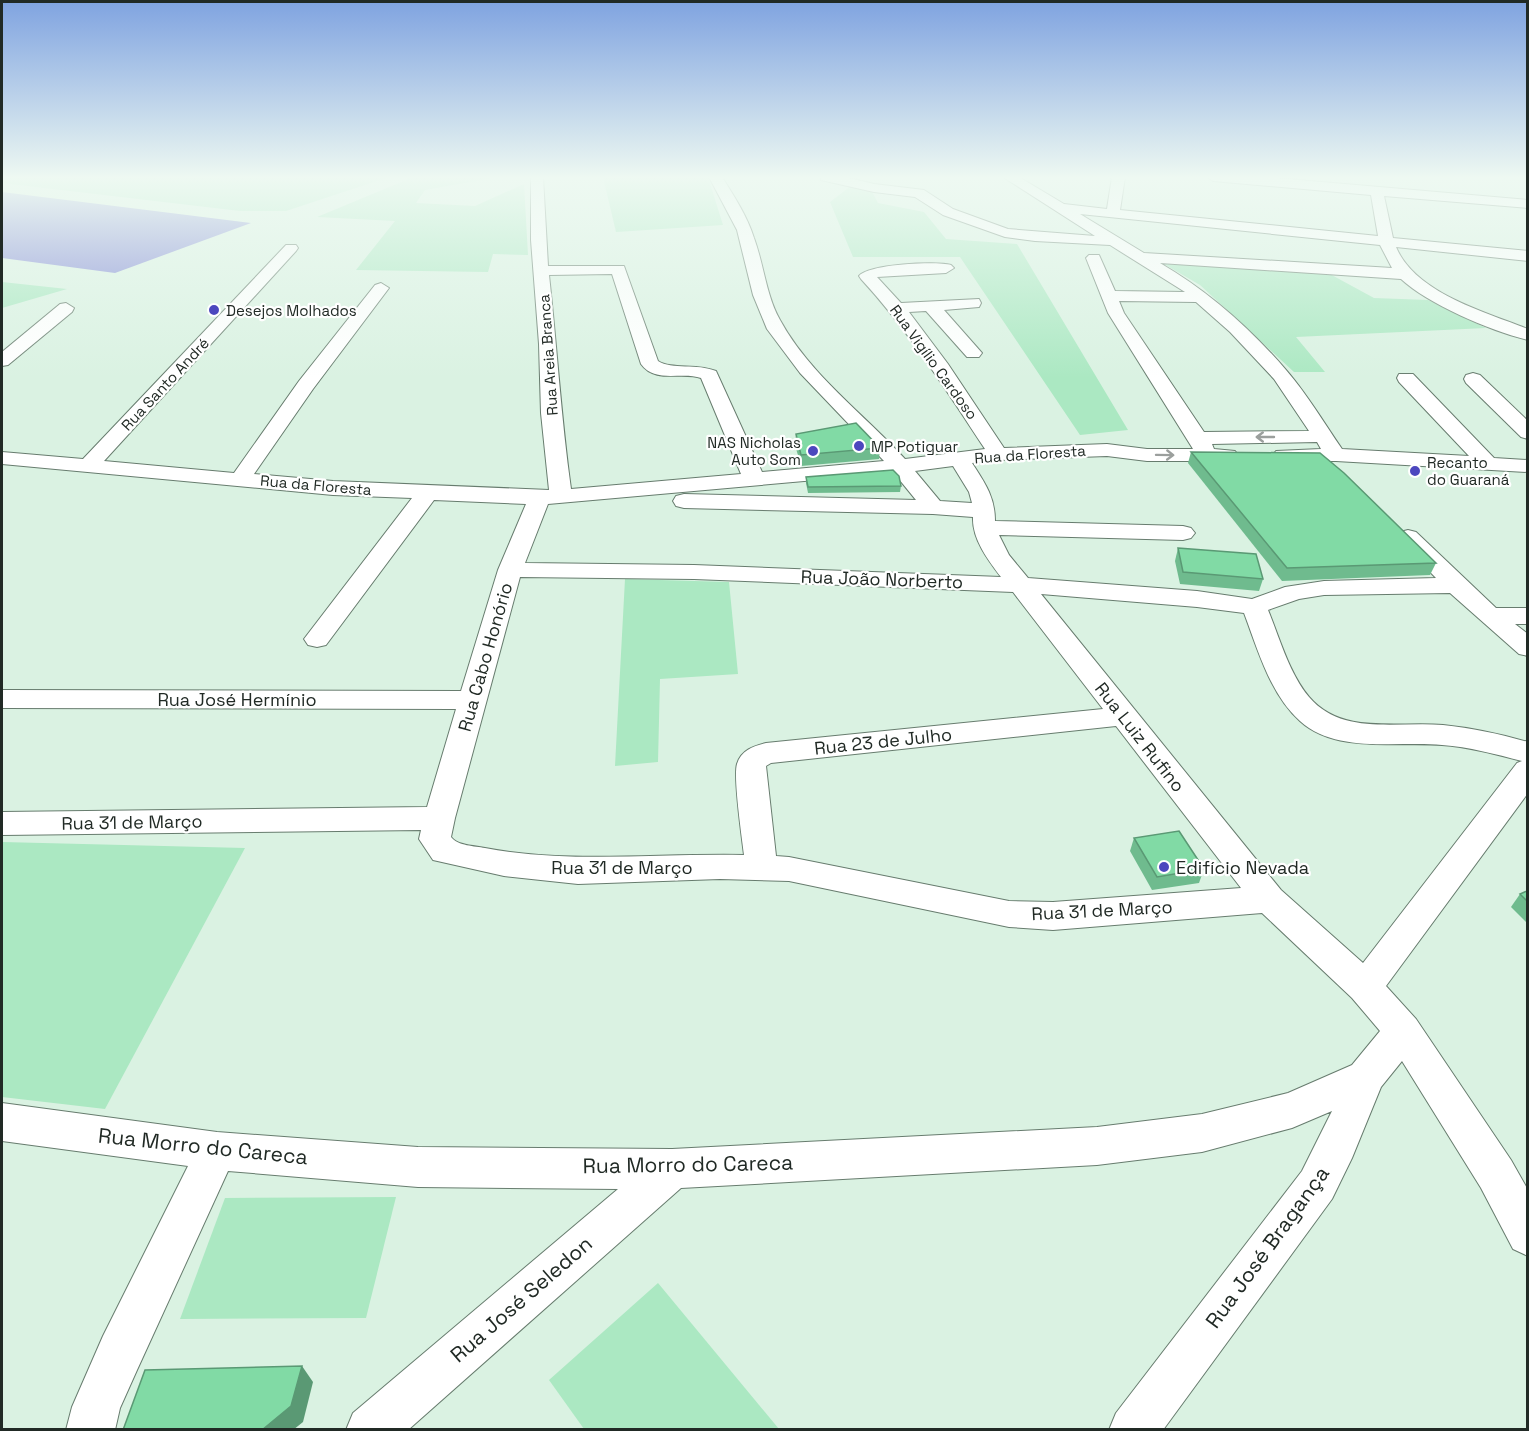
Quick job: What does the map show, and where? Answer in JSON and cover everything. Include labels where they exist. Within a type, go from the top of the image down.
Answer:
[{"type":"street","name":"Rua Areia Branca","points":[[538,244],[551,413],[550,497]]},
{"type":"street","points":[[748,244],[757,286],[765,308],[786,344],[823,387],[901,466],[933,507]]},
{"type":"street","points":[[1120,244],[1188,286],[1236,328],[1281,375],[1350,480]]},
{"type":"street","points":[[1227,262],[1230,244]]},
{"type":"street","points":[[1386,244],[1397,266],[1404,274],[1443,299],[1527,335]]},
{"type":"street","points":[[1411,244],[1527,256]]},
{"type":"street","name":"Rua Santo André","points":[[87,467],[291,248]]},
{"type":"street","points":[[1142,257],[1404,274]]},
{"type":"street","points":[[1094,258],[1108,296],[1130,338],[1203,446]]},
{"type":"street","points":[[542,271],[616,268],[620,270],[650,364],[662,370],[696,369],[709,375],[754,479]]},
{"type":"street","name":"Rua Vigílio Cardoso","points":[[946,268],[869,274],[867,278],[897,308],[941,368],[998,454]]},
{"type":"street","points":[[240,479],[306,385],[381,288]]},
{"type":"street","points":[[1108,296],[1199,297]]},
{"type":"street","points":[[897,308],[973,303]]},
{"type":"street","points":[[931,306],[973,353]]},
{"type":"street","points":[[2,361],[66,308]]},
{"type":"street","points":[[1406,378],[1488,464]]},
{"type":"street","points":[[1473,379],[1527,433]]},
{"type":"street","name":"Rua da Floresta","points":[[2,458],[333,488],[550,497],[901,466],[998,454],[1107,450],[1147,455],[1203,446],[1328,449],[1527,466]]},
{"type":"street","name":"Rua Luiz Rufino","points":[[959,459],[980,492],[984,519],[998,557],[1269,899],[1365,987]]},
{"type":"street","points":[[798,475],[801,504]]},
{"type":"street","name":"Rua da Floresta","points":[[630,490],[657,500],[933,507],[984,519],[1183,533]]},
{"type":"street","points":[[317,639],[428,493]]},
{"type":"street","name":"Rua Cabo Honório","points":[[439,818],[510,570],[532,520],[550,497]]},
{"type":"street","points":[[1393,522],[1457,585],[1527,648]]},
{"type":"street","name":"Rua João Norberto","points":[[510,570],[694,572],[1020,585],[1197,599],[1254,607],[1294,592],[1324,588],[1457,585]]},
{"type":"street","points":[[1254,607],[1298,703],[1324,723],[1360,734],[1426,733],[1461,736],[1503,744],[1527,753]]},
{"type":"street","points":[[1491,616],[1527,616]]},
{"type":"street","name":"Rua José Hermínio","points":[[2,699],[473,700]]},
{"type":"street","name":"Rua 23 de Julho","points":[[761,867],[751,766],[752,760],[758,756],[766,753],[1122,716]]},
{"type":"street","points":[[1527,770],[1365,987],[1403,1031],[1496,1174],[1527,1234]]},
{"type":"street","name":"Rua 31 de Março","points":[[2,824],[439,818],[435,839],[444,851],[504,864],[601,871],[761,867],[789,869],[1009,914],[1053,916],[1269,899]]},
{"type":"street","name":"Rua José Bragança","points":[[1133,1430],[1317,1185],[1338,1144],[1366,1077],[1403,1031]]},
{"type":"street","name":"Rua Morro do Careca","points":[[2,1122],[217,1151],[418,1167],[672,1169],[1097,1146],[1202,1133],[1292,1110],[1366,1077]]},
{"type":"street","points":[[90,1430],[96,1407],[120,1353],[217,1151]]},
{"type":"street","name":"Rua José Seledon","points":[[370,1430],[672,1169]]},
{"type":"green space","points":[[377,244],[527,244],[528,255],[493,254],[488,272],[356,270]]},
{"type":"green space","points":[[847,244],[1017,244],[1128,430],[1080,435],[960,257],[853,257]]},
{"type":"green space","points":[[1164,264],[1328,273],[1374,298],[1428,300],[1486,328],[1296,337],[1325,372],[1294,372],[1200,285]]},
{"type":"green space","points":[[2,282],[67,289],[2,308]]},
{"type":"green space","points":[[625,579],[729,582],[738,674],[660,679],[658,762],[615,766]]},
{"type":"green space","points":[[2,842],[245,848],[105,1109],[2,1097]]},
{"type":"green space","points":[[396,1197],[366,1318],[180,1319],[225,1198]]},
{"type":"green space","points":[[658,1283],[779,1429],[584,1429],[549,1380]]},
{"type":"water","points":[[2,244],[194,244],[115,273],[2,258]]},
{"type":"building","points":[[856,423],[880,448],[801,455],[796,434]]},
{"type":"building","points":[[1191,452],[1320,453],[1344,473],[1436,563],[1287,568]]},
{"type":"building","points":[[893,470],[899,476],[901,486],[808,487],[806,477]]},
{"type":"building","points":[[1178,548],[1256,554],[1263,579],[1183,572]]},
{"type":"building","points":[[1179,831],[1204,869],[1157,877],[1134,838]]},
{"type":"building","points":[[1527,891],[1527,901],[1520,894]]},
{"type":"building","points":[[302,1366],[291,1406],[262,1430],[123,1430],[145,1370]]},
{"type":"place","name":"Desejos Molhados","points":[[214,310]]},
{"type":"place","name":"MP Potiguar","points":[[859,446]]},
{"type":"place","name":"NAS Nicholas Auto Som","points":[[813,451]]},
{"type":"place","name":"Recanto do Guaraná","points":[[1415,471]]},
{"type":"place","name":"Edifício Nevada","points":[[1164,867]]}]
